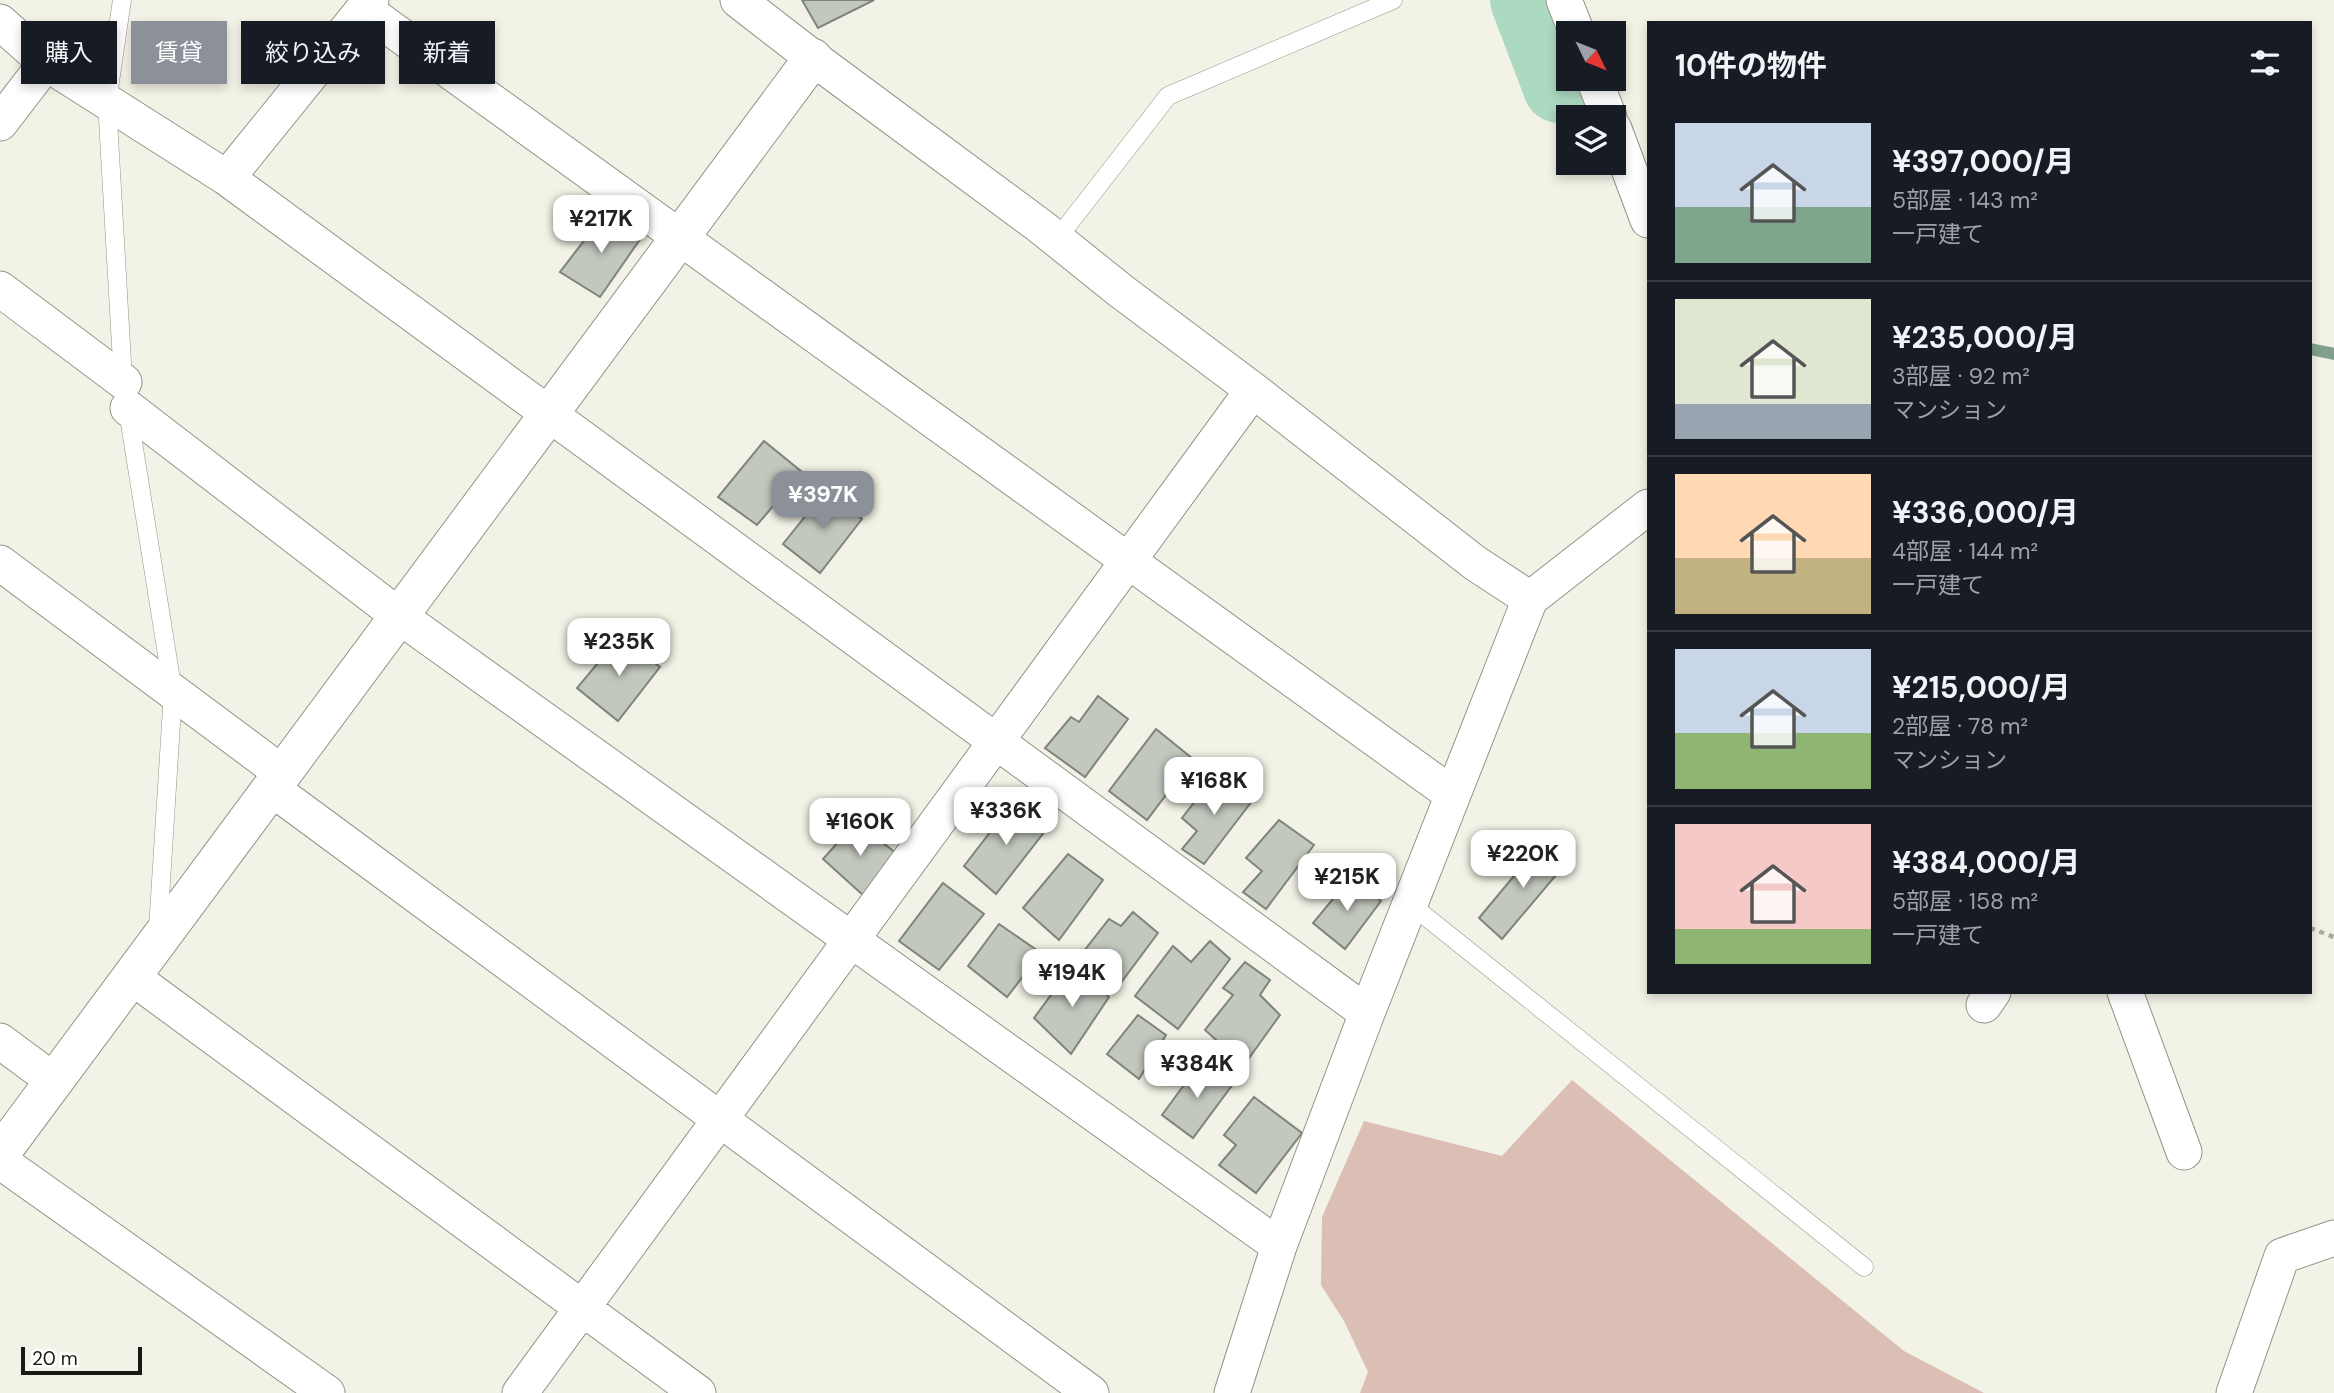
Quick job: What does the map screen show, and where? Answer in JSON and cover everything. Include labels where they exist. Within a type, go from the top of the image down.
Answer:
[{"type":"street","points":[[738,0],[1057,239],[1475,562],[1530,599]]},
{"type":"street","points":[[1564,0],[1572,21]]},
{"type":"street","points":[[227,178],[367,5],[1127,563],[1453,795]]},
{"type":"street","points":[[0,22],[21,41]]},
{"type":"street","points":[[0,1154],[813,58]]},
{"type":"street","points":[[0,123],[30,84]]},
{"type":"street","points":[[79,84],[227,178],[1367,1013]]},
{"type":"street","points":[[1626,161],[1647,217]]},
{"type":"street","points":[[0,289],[126,395],[399,616],[1279,1246]]},
{"type":"street","points":[[520,1393],[1253,390]]},
{"type":"street","points":[[1232,1393],[1279,1246],[1367,1013],[1530,599],[1647,508]]},
{"type":"street","points":[[0,563],[173,692],[277,780],[721,1120],[1091,1393]]},
{"type":"street","points":[[132,977],[698,1393]]},
{"type":"street","points":[[2126,994],[2184,1152]]},
{"type":"street","points":[[0,1041],[54,1081]]},
{"type":"street","points":[[0,1161],[327,1393]]},
{"type":"street","points":[[2234,1393],[2282,1256],[2334,1238]]},
{"type":"lane","points":[[122,0],[107,102],[126,395],[173,692],[157,943]]},
{"type":"lane","points":[[1057,239],[1168,96],[1394,0]]},
{"type":"lane","points":[[1410,904],[1864,1267]]},
{"type":"path","points":[[2312,929],[2334,937]]},
{"type":"shaded area","points":[[1572,1080],[1904,1351],[1984,1393],[1360,1393],[1368,1372],[1344,1321],[1321,1285],[1322,1217],[1364,1121],[1502,1156]]},
{"type":"building","points":[[802,0],[874,0],[818,28]]},
{"type":"building","points":[[606,212],[641,238],[600,297],[560,272]]},
{"type":"building","points":[[764,441],[802,472],[757,525],[718,497]]},
{"type":"building","points":[[827,489],[862,519],[820,573],[783,544]]},
{"type":"building","points":[[621,635],[660,667],[618,721],[577,688]]},
{"type":"building","points":[[1098,696],[1128,719],[1085,777],[1045,748],[1071,717],[1079,722]]},
{"type":"building","points":[[1156,729],[1193,759],[1147,820],[1109,791]]},
{"type":"building","points":[[1216,774],[1252,801],[1204,864],[1182,849],[1197,831],[1182,818]]},
{"type":"building","points":[[1015,800],[1049,826],[996,894],[964,866]]},
{"type":"building","points":[[1279,820],[1314,845],[1266,909],[1243,892],[1262,871],[1246,858]]},
{"type":"building","points":[[856,822],[896,853],[864,896],[823,859]]},
{"type":"building","points":[[1544,840],[1567,862],[1502,939],[1479,918]]},
{"type":"building","points":[[1068,854],[1103,880],[1059,940],[1023,908]]},
{"type":"building","points":[[1351,877],[1381,901],[1345,949],[1313,923]]},
{"type":"building","points":[[943,883],[984,914],[939,970],[899,941]]},
{"type":"building","points":[[1133,912],[1158,933],[1120,984],[1084,951],[1109,919],[1121,926]]},
{"type":"building","points":[[999,924],[1041,953],[1007,997],[968,966]]},
{"type":"building","points":[[1210,941],[1230,959],[1178,1029],[1135,996],[1173,946],[1191,962]]},
{"type":"building","points":[[1245,962],[1270,980],[1260,995],[1280,1015],[1244,1065],[1205,1030],[1233,995],[1223,988]]},
{"type":"building","points":[[1073,965],[1109,997],[1071,1054],[1034,1018]]},
{"type":"building","points":[[1138,1015],[1166,1035],[1139,1079],[1107,1054]]},
{"type":"building","points":[[1200,1063],[1233,1084],[1193,1138],[1162,1115]]},
{"type":"building","points":[[1254,1097],[1302,1133],[1256,1193],[1219,1165],[1236,1145],[1224,1135]]},
{"type":"waterway","points":[[1526,0],[1556,79]]},
{"type":"waterway","points":[[2312,349],[2334,354]]}]
